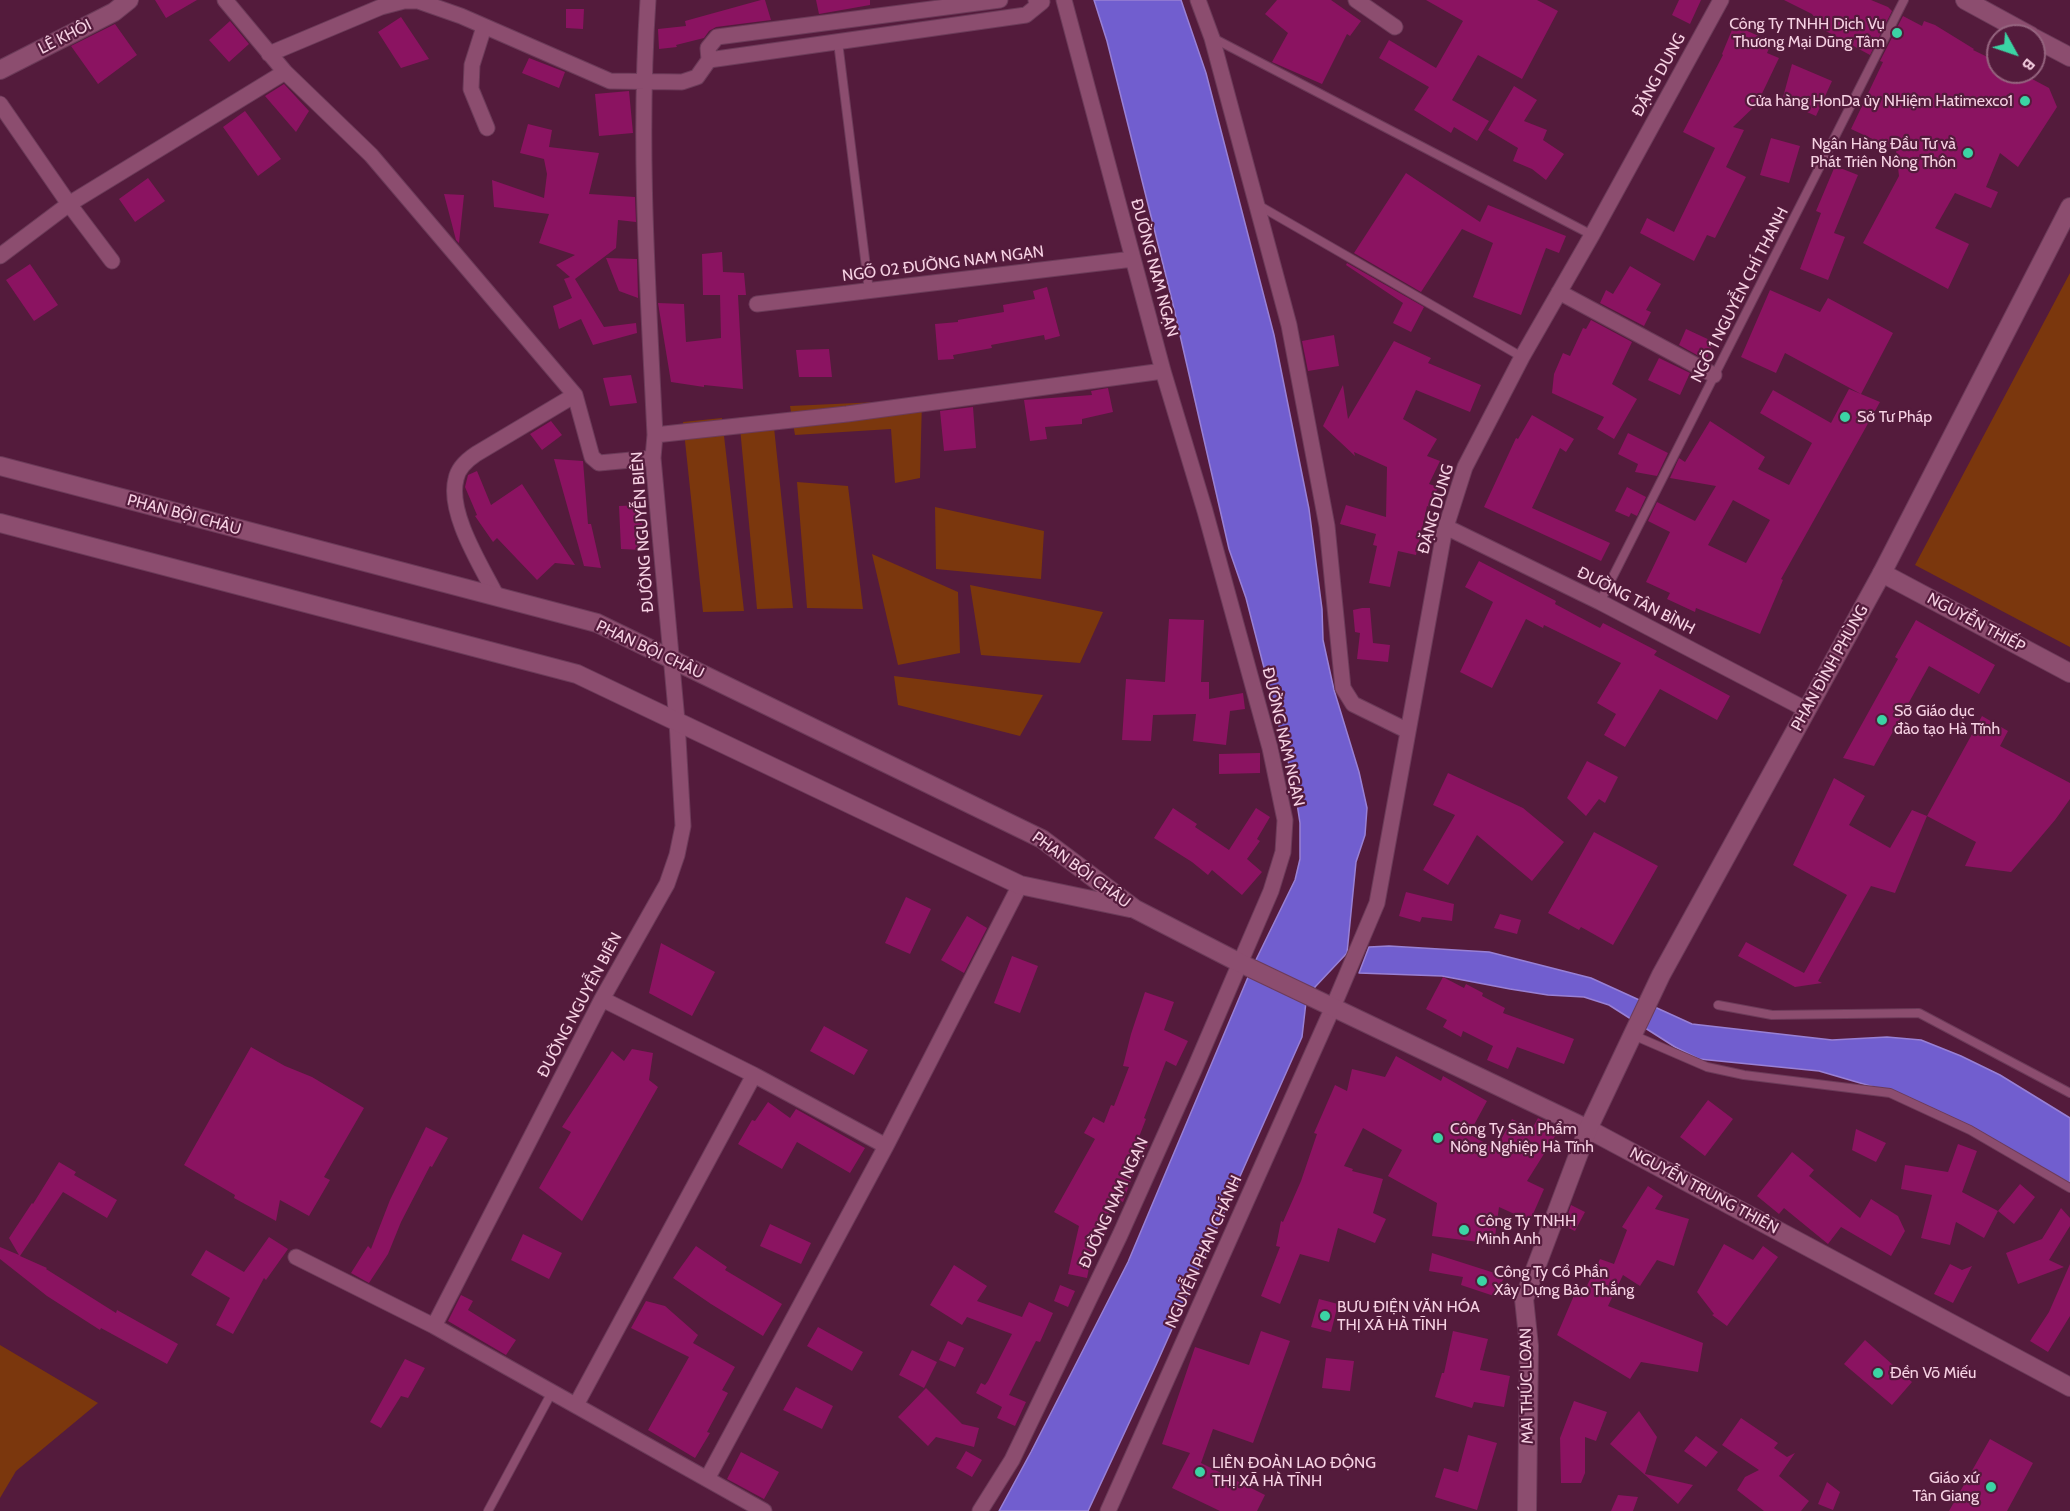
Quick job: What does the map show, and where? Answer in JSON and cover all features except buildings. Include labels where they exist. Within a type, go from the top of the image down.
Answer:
[{"type":"street","name":"LÊ KHÔI","points":[[0,70],[114,12],[129,0]]},
{"type":"street","points":[[225,0],[285,72],[371,155],[576,395],[592,457],[599,463],[654,458]]},
{"type":"street","name":"ĐƯỜNG NGUYỄN BIÊN","points":[[434,1326],[602,999],[667,884],[677,855],[682,826],[677,721],[654,458],[655,435],[644,180],[644,81],[648,0]]},
{"type":"street","points":[[269,54],[381,7],[404,1],[418,1],[609,81],[682,82],[697,76],[709,60],[708,48],[717,37],[1000,0]]},
{"type":"street","points":[[709,60],[1026,15],[1041,0]]},
{"type":"street","name":"ĐƯỜNG NAM NGẠN","points":[[980,1511],[1012,1460],[1120,1235],[1271,891],[1283,852],[1284,820],[1267,737],[1205,512],[1163,371],[1064,0]]},
{"type":"street","points":[[1198,0],[1212,38],[1289,326],[1327,526],[1343,688],[1353,704],[1408,731]]},
{"type":"street","points":[[1356,0],[1395,27]]},
{"type":"street","name":"ĐẶNG DUNG","points":[[1333,1007],[1377,903],[1446,527],[1465,467],[1522,357],[1721,0]]},
{"type":"street","points":[[1965,0],[2008,24]]},
{"type":"street","points":[[484,27],[472,65],[471,89],[487,128]]},
{"type":"street","points":[[2046,44],[2070,57]]},
{"type":"street","points":[[0,256],[69,204],[285,72]]},
{"type":"street","points":[[0,104],[69,204],[112,261]]},
{"type":"street","name":"PHAN ĐÌNH PHÙNG","points":[[1588,1129],[1650,999],[1882,573],[2070,207]]},
{"type":"street","name":"NGÕ 02 ĐƯỜNG NAM NGẠN","points":[[757,304],[1133,259]]},
{"type":"street","points":[[1559,292],[1714,375]]},
{"type":"street","points":[[655,435],[847,414],[1163,371]]},
{"type":"street","points":[[497,597],[459,518],[455,502],[456,478],[462,466],[476,454],[576,395]]},
{"type":"street","name":"PHAN BỘI CHÂU","points":[[0,466],[597,623],[1042,839],[1135,909]]},
{"type":"street","name":"PHAN BỘI CHÂU","points":[[0,523],[578,674],[1020,885],[1135,909]]},
{"type":"street","name":"ĐƯỜNG TÂN BÌNH","points":[[1446,527],[1600,602],[1807,710]]},
{"type":"street","name":"NGUYỄN THIẾP","points":[[1882,573],[2070,673]]},
{"type":"street","points":[[707,1479],[886,1146],[1020,885]]},
{"type":"street","name":"NGUYỄN TRUNG THIÊN","points":[[1135,909],[1240,963],[1588,1129],[2070,1386]]},
{"type":"street","points":[[602,999],[754,1075],[886,1146]]},
{"type":"street","name":"NGUYỄN PHAN CHÁNH","points":[[1108,1511],[1333,1007]]},
{"type":"street","points":[[576,1406],[754,1075]]},
{"type":"street","name":"MAI THÚC LOAN","points":[[1527,1511],[1529,1346],[1524,1299],[1588,1129]]},
{"type":"street","points":[[296,1257],[434,1326],[764,1511]]},
{"type":"lane","name":"NGÕ 1 NGUYỄN CHÍ THANH","points":[[1600,602],[1904,0]]},
{"type":"lane","points":[[1212,38],[1592,235]]},
{"type":"lane","points":[[838,42],[869,291]]},
{"type":"lane","points":[[1257,204],[1522,357]]},
{"type":"lane","points":[[1718,1005],[1772,1015],[1918,1013],[2070,1093]]},
{"type":"lane","points":[[1634,1031],[1657,1047],[1707,1067],[1744,1075],[1890,1093],[1970,1130],[2070,1188]]},
{"type":"lane","points":[[488,1511],[552,1392]]},
{"type":"shaded area","points":[[1094,0],[1181,0],[1206,73],[1274,335],[1309,509],[1322,609],[1323,640],[1334,690],[1359,772],[1367,808],[1365,835],[1356,862],[1347,953],[1315,987],[1306,1002],[1302,1037],[1156,1365],[1088,1511],[999,1511],[1128,1262],[1251,970],[1295,880],[1300,859],[1300,823],[1294,784],[1246,598],[1229,549],[1172,300],[1107,41]]},
{"type":"shaded area","points":[[2070,273],[2070,647],[1915,565]]},
{"type":"shaded area","points":[[922,400],[920,478],[895,483],[891,429],[795,435],[790,406]]},
{"type":"shaded area","points":[[739,417],[773,418],[793,608],[757,609]]},
{"type":"shaded area","points":[[722,418],[744,611],[703,612],[683,422]]},
{"type":"shaded area","points":[[797,482],[848,486],[863,609],[807,608]]},
{"type":"shaded area","points":[[935,507],[1044,531],[1041,579],[936,569]]},
{"type":"shaded area","points":[[872,554],[958,592],[960,653],[898,665]]},
{"type":"shaded area","points":[[970,585],[1103,612],[1080,663],[981,655]]},
{"type":"shaded area","points":[[894,676],[1043,695],[1020,736],[898,705]]},
{"type":"shaded area","points":[[1389,946],[1489,952],[1591,978],[1692,1024],[1832,1040],[1887,1037],[1921,1040],[2000,1075],[2070,1118],[2070,1183],[1908,1097],[1819,1071],[1699,1059],[1675,1047],[1609,1005],[1584,997],[1548,995],[1442,976],[1359,973],[1369,947]]},
{"type":"shaded area","points":[[0,1345],[98,1403],[16,1471],[0,1498]]},
{"type":"place","name":"Công Ty TNHH Dịch Vụ Thương Mại Dũng Tâm","points":[[1897,33]]},
{"type":"place","name":"Cửa hàng HonDa ủy NHiệm Hatimexco1","points":[[2025,101]]},
{"type":"place","name":"Ngân Hàng Đầu Tư và Phát Triên Nông Thôn","points":[[1968,153]]},
{"type":"place","name":"Sở Tư Pháp","points":[[1845,417]]},
{"type":"place","name":"Sỡ Giáo dục đào tạo Hà Tĩnh","points":[[1882,720]]},
{"type":"place","name":"Công Ty Sản Phẩm Nông Nghiệp Hà Tĩnh","points":[[1438,1138]]},
{"type":"place","name":"Công Ty TNHH Minh Anh","points":[[1464,1230]]},
{"type":"place","name":"Công Ty Cổ Phần Xây Dựng Bảo Thắng","points":[[1482,1281]]},
{"type":"place","name":"BƯU ĐIỆN VĂN HÓA THỊ XÃ HÀ TĨNH","points":[[1325,1316]]},
{"type":"place","name":"Đền Võ Miếu","points":[[1878,1373]]},
{"type":"place","name":"LIÊN ĐOÀN LAO ĐỘNG THỊ XÃ HÀ TĨNH","points":[[1200,1472]]},
{"type":"place","name":"Giáo xứ Tân Giang","points":[[1991,1487]]}]
